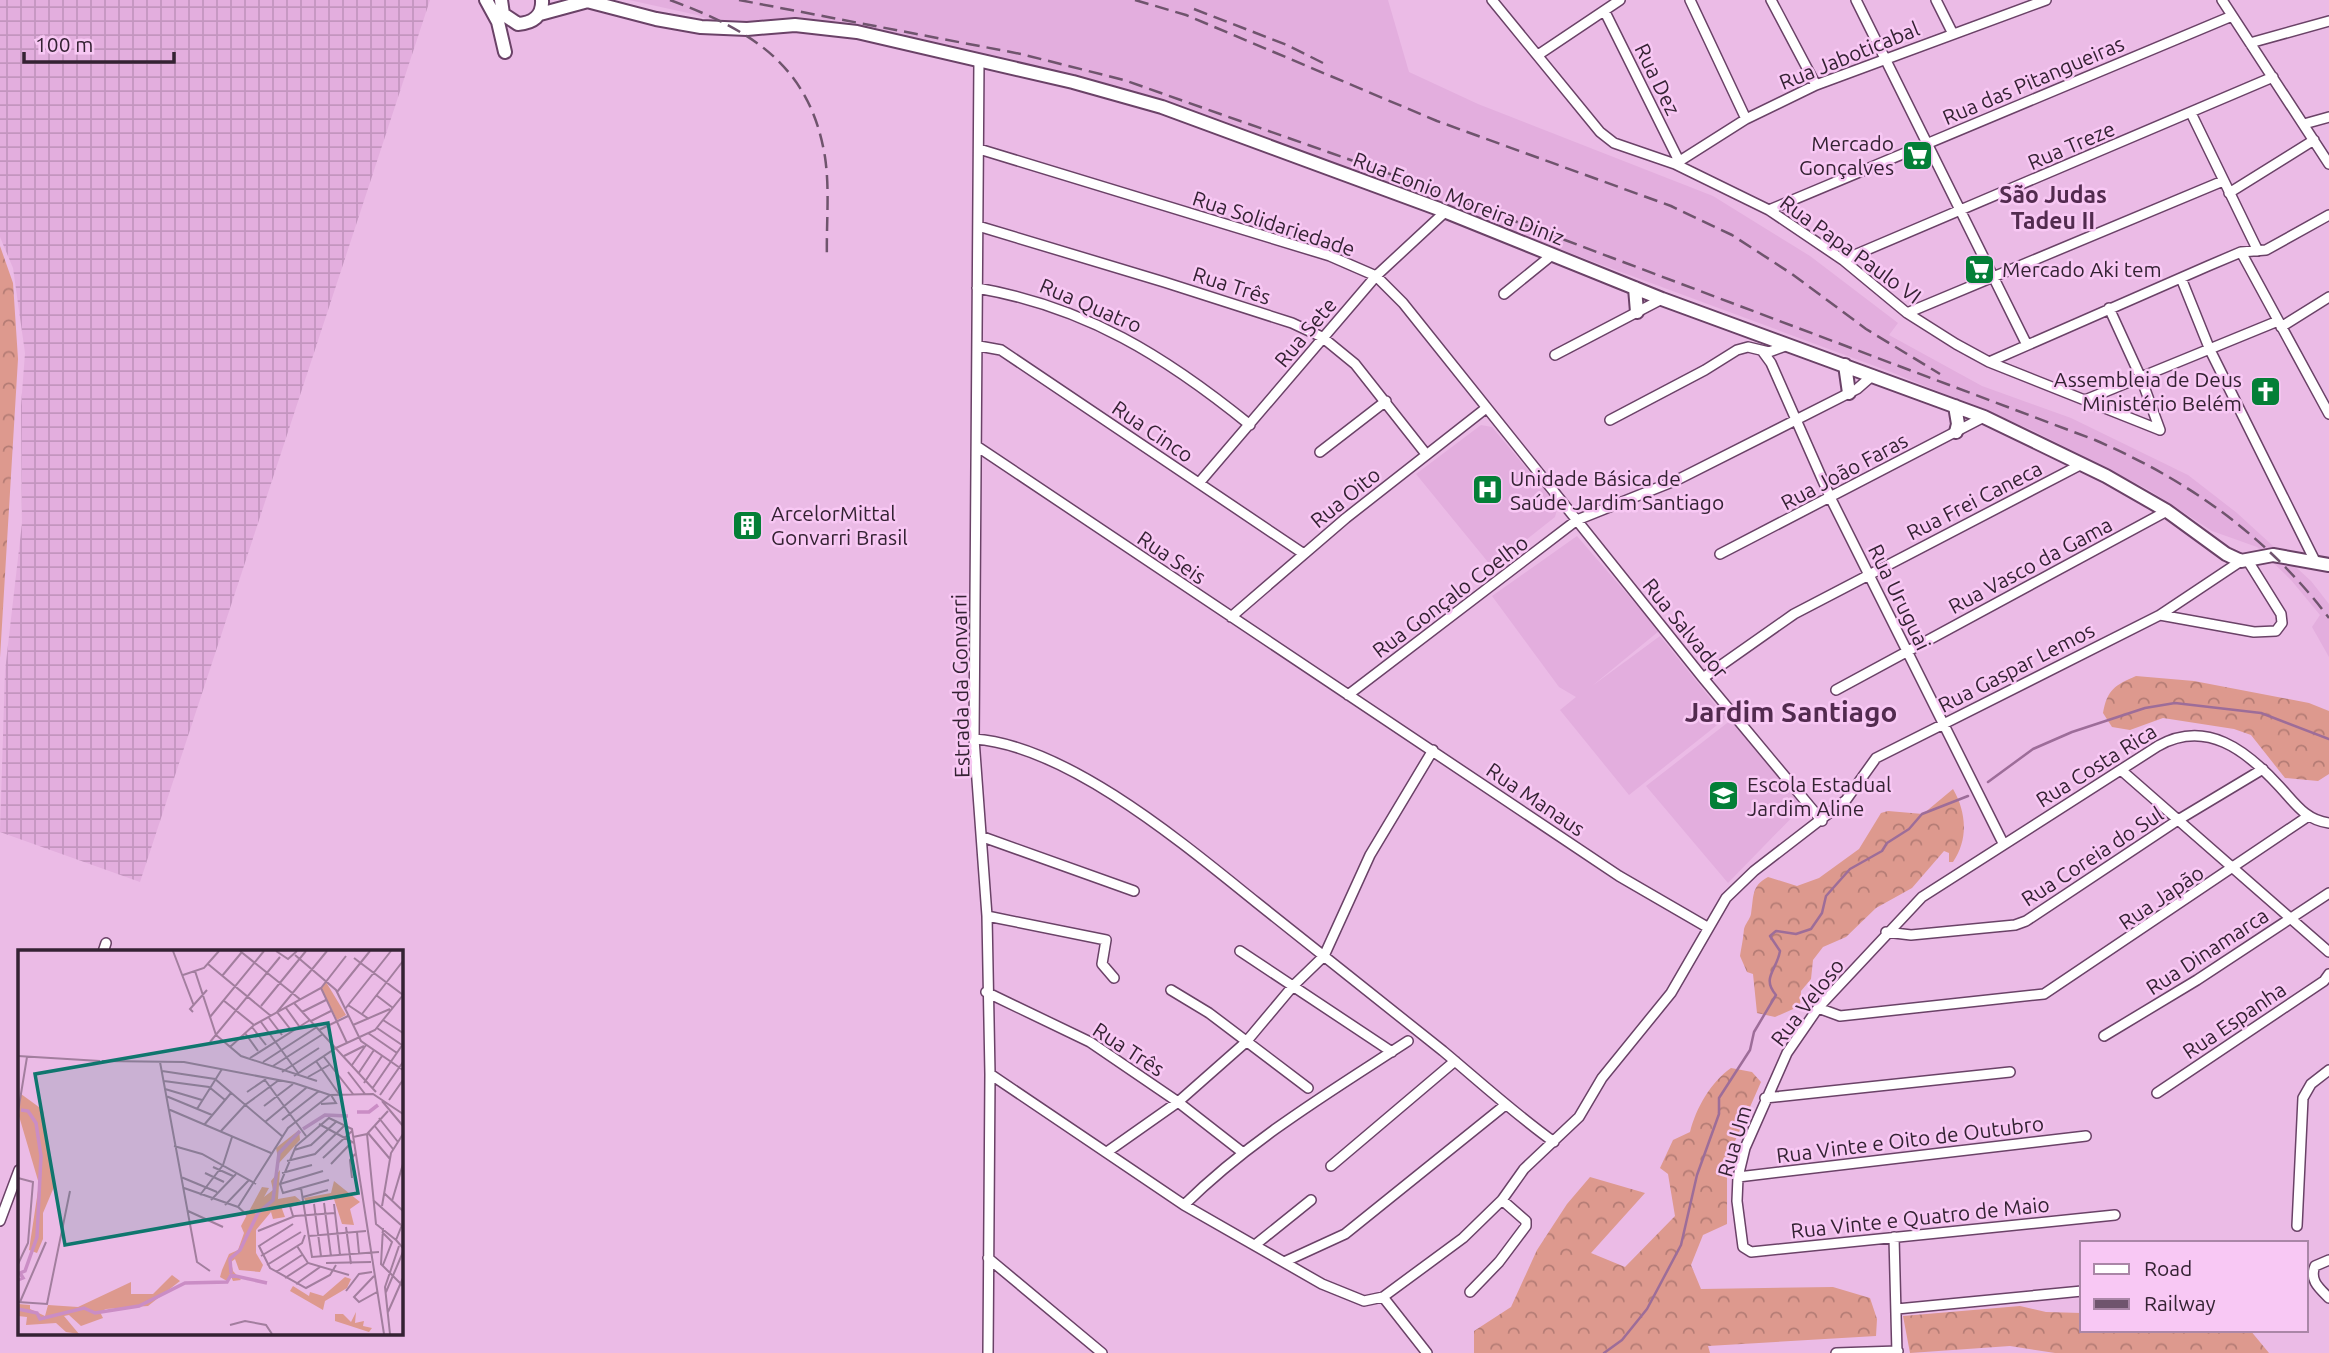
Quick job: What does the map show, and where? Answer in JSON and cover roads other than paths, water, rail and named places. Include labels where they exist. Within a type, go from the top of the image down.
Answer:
[{"type":"main road","points":[[486,0],[498,22],[505,51]]},
{"type":"main road","points":[[540,14],[542,0]]},
{"type":"main road","name":"Rua Eonio Moreira Diniz","points":[[499,2],[503,14],[518,24],[526,23],[540,14],[585,1],[701,27],[747,29],[822,26],[1073,82],[1162,107],[1445,212],[1662,299],[1984,417],[2082,464],[2167,511],[2226,554],[2244,561]]},
{"type":"main road","points":[[1635,288],[1637,312]]},
{"type":"main road","points":[[1845,365],[1849,393]]},
{"type":"main road","points":[[1955,406],[1958,424],[1955,432]]},
{"type":"main road","points":[[2244,561],[2273,555],[2329,565]]},
{"type":"street","name":"Rua Papa Paulo VI","points":[[1492,0],[1600,132],[1615,143],[1677,163],[1769,210],[1843,260],[1907,313],[1989,362],[2160,430],[2141,378]]},
{"type":"street","points":[[1538,55],[1620,0]]},
{"type":"street","points":[[1690,0],[1746,119]]},
{"type":"street","points":[[1771,0],[1816,85]]},
{"type":"street","points":[[1856,0],[2027,345]]},
{"type":"street","points":[[1936,0],[1952,32]]},
{"type":"street","name":"Rua Jaboticabal","points":[[1677,163],[1746,119],[1816,85],[2025,3],[2046,0]]},
{"type":"street","points":[[2222,0],[2329,164]]},
{"type":"street","name":"Rua Dez","points":[[1605,12],[1677,163]]},
{"type":"street","name":"Rua das Pitangueiras","points":[[1769,210],[2232,16]]},
{"type":"street","points":[[2250,43],[2329,21]]},
{"type":"street","name":"Estrada da Gonvarri","points":[[979,60],[979,346],[974,739],[987,916],[986,992],[990,1074],[988,1353]]},
{"type":"street","name":"Rua Treze","points":[[1843,260],[2273,77]]},
{"type":"street","points":[[2192,113],[2222,181],[2258,251]]},
{"type":"street","points":[[2304,124],[2329,117]]},
{"type":"street","points":[[2230,193],[2314,140]]},
{"type":"street","name":"Rua Solidariedade","points":[[979,149],[1330,256],[1376,276],[1403,303],[1485,409],[1577,520]]},
{"type":"street","points":[[1907,313],[1995,279],[2222,181]]},
{"type":"street","name":"Rua Sete","points":[[1199,483],[1376,276],[1445,212]]},
{"type":"street","points":[[1989,362],[2241,252],[2258,251],[2329,215]]},
{"type":"street","name":"Rua Três","points":[[978,226],[1292,323],[1322,337],[1355,364],[1426,454]]},
{"type":"street","points":[[2241,252],[2329,414]]},
{"type":"street","points":[[1504,295],[1552,255]]},
{"type":"street","points":[[2181,278],[2210,350],[2315,561]]},
{"type":"street","name":"Rua Quatro","points":[[977,288],[1026,297],[1090,320],[1143,346],[1250,425]]},
{"type":"street","points":[[2085,400],[2279,324],[2329,298]]},
{"type":"street","points":[[1555,355],[1662,299]]},
{"type":"street","points":[[2109,308],[2141,378]]},
{"type":"street","points":[[1739,326],[1746,343],[1767,352],[1788,345]]},
{"type":"street","points":[[1610,420],[1705,370],[1746,343]]},
{"type":"street","name":"Rua Cinco","points":[[979,346],[1001,350],[1304,554]]},
{"type":"street","name":"Rua Uruguai","points":[[1767,352],[1831,499],[2003,843]]},
{"type":"street","name":"Rua Gonçalo Coelho","points":[[1348,695],[1577,520],[1644,495],[1796,421],[1849,393],[1873,375]]},
{"type":"street","points":[[1321,452],[1386,401]]},
{"type":"street","name":"Rua Oito","points":[[1231,617],[1426,454],[1485,409]]},
{"type":"street","name":"Rua João Faras","points":[[1720,554],[1831,499],[1984,417]]},
{"type":"street","name":"Rua Seis","points":[[978,447],[1348,695]]},
{"type":"street","name":"Rua Frei Caneca","points":[[1703,678],[1794,614],[2082,464]]},
{"type":"street","name":"Rua Vasco da Gama","points":[[1836,690],[2167,511]]},
{"type":"street","name":"Rua Salvador","points":[[1577,520],[1822,821]]},
{"type":"street","points":[[2160,615],[2254,632],[2276,631],[2282,622],[2281,614],[2244,561]]},
{"type":"street","name":"Rua Gaspar Lemos","points":[[1383,1297],[1432,1264],[1502,1200],[1524,1169],[1579,1117],[1602,1078],[1671,993],[1726,898],[1754,871],[1846,800],[1876,758],[2160,615],[2244,561]]},
{"type":"street","name":"Rua Manaus","points":[[1348,695],[1619,876],[1707,927]]},
{"type":"street","name":"Rua Costa Rica","points":[[1886,932],[1922,897],[2169,739],[2194,734],[2222,741],[2263,769],[2307,817]]},
{"type":"street","points":[[974,739],[999,741],[1074,774],[1176,839],[1455,1061],[1504,1106],[1554,1142]]},
{"type":"street","points":[[1107,1152],[1178,1102],[1246,1042],[1293,986],[1324,956],[1370,855],[1433,750]]},
{"type":"street","name":"Rua Coreia do Sul","points":[[1886,932],[1927,934],[2015,925],[2026,921],[2178,820],[2263,769]]},
{"type":"street","points":[[2120,770],[2292,917],[2329,953]]},
{"type":"street","points":[[2307,817],[2329,823]]},
{"type":"street","name":"Rua Japão","points":[[1818,1009],[1840,1016],[2029,997],[2054,989],[2235,869],[2307,817]]},
{"type":"street","points":[[983,837],[1134,891]]},
{"type":"street","name":"Rua Dinamarca","points":[[2104,1036],[2197,980],[2329,893]]},
{"type":"street","points":[[987,916],[1106,940],[1102,964],[1114,978]]},
{"type":"street","name":"Rua Veloso","points":[[1765,1098],[1787,1054],[1818,1009],[1886,932]]},
{"type":"street","points":[[1240,951],[1392,1052]]},
{"type":"street","name":"Rua Espanha","points":[[2157,1093],[2324,981],[2329,974]]},
{"type":"street","points":[[1171,990],[1308,1088]]},
{"type":"street","name":"Rua Três","points":[[986,992],[1090,1042],[1178,1102],[1242,1152]]},
{"type":"street","points":[[1184,1205],[1242,1152],[1288,1118],[1408,1041]]},
{"type":"street","points":[[1331,1166],[1455,1061]]},
{"type":"street","points":[[2297,1226],[2303,1098],[2311,1084],[2329,1070]]},
{"type":"street","points":[[1765,1098],[2010,1072]]},
{"type":"street","points":[[990,1074],[1184,1205],[1284,1262],[1353,1298],[1364,1301],[1383,1297],[1427,1353]]},
{"type":"street","name":"Rua Um","points":[[1740,1236],[1738,1177],[1745,1148],[1765,1098]]},
{"type":"street","points":[[1284,1262],[1345,1234],[1504,1106]]},
{"type":"street","name":"Rua Vinte e Oito de Outubro","points":[[1738,1177],[2086,1136]]},
{"type":"street","points":[[0,1221],[18,1173]]},
{"type":"street","points":[[1255,1245],[1311,1200]]},
{"type":"street","points":[[1470,1292],[1499,1262],[1526,1226],[1526,1221],[1502,1200]]},
{"type":"street","name":"Rua Vinte e Quatro de Maio","points":[[1740,1236],[1743,1247],[1751,1252],[2115,1215]]},
{"type":"street","points":[[1836,1353],[1898,1352],[1894,1237]]},
{"type":"street","points":[[988,1258],[1102,1353]]},
{"type":"street","points":[[2329,1260],[2315,1266],[2312,1273],[2315,1282],[2329,1298]]},
{"type":"street","points":[[1897,1310],[2080,1291]]},
{"type":"waterway","points":[[1988,782],[2033,749],[2072,732],[2145,708],[2175,703],[2261,713],[2329,739]]},
{"type":"waterway","points":[[1604,1353],[1622,1340],[1647,1309],[1681,1245],[1697,1175],[1719,1114],[1719,1098],[1750,1050],[1754,1032],[1776,995],[1770,979],[1780,951],[1770,936],[1776,931],[1796,934],[1811,929],[1822,913],[1826,896],[1850,869],[1882,851],[1887,843],[1909,829],[1922,814],[1968,796]]},
{"type":"railway","points":[[670,0],[726,24],[751,39],[772,55],[791,75],[806,98],[817,125],[825,157],[828,195],[827,259]]},
{"type":"railway","points":[[739,0],[1021,54],[1124,80],[1382,171],[2095,440],[2162,473],[2224,513],[2279,561],[2329,618]]},
{"type":"railway","points":[[1135,0],[1186,15],[1437,121],[1671,206],[1732,235],[1792,274],[1866,329],[1940,374]]},
{"type":"railway","points":[[1194,9],[1287,45],[1323,63]]},
{"type":"place","name":"Mercado Gonçalves","points":[[1917,155]]},
{"type":"place","name":"Mercado Aki tem","points":[[1979,269]]},
{"type":"place","name":"Assembleia de Deus Ministério Belém","points":[[2265,391]]},
{"type":"place","name":"Unidade Básica de Saúde Jardim Santiago","points":[[1487,490]]},
{"type":"place","name":"ArcelorMittal Gonvarri Brasil","points":[[748,525]]},
{"type":"place","name":"Escola Estadual Jardim Aline","points":[[1724,796]]},
{"type":"district","name":"São Judas Tadeu II","points":[[2053,207]]},
{"type":"district","name":"Jardim Santiago","points":[[1791,711]]}]
